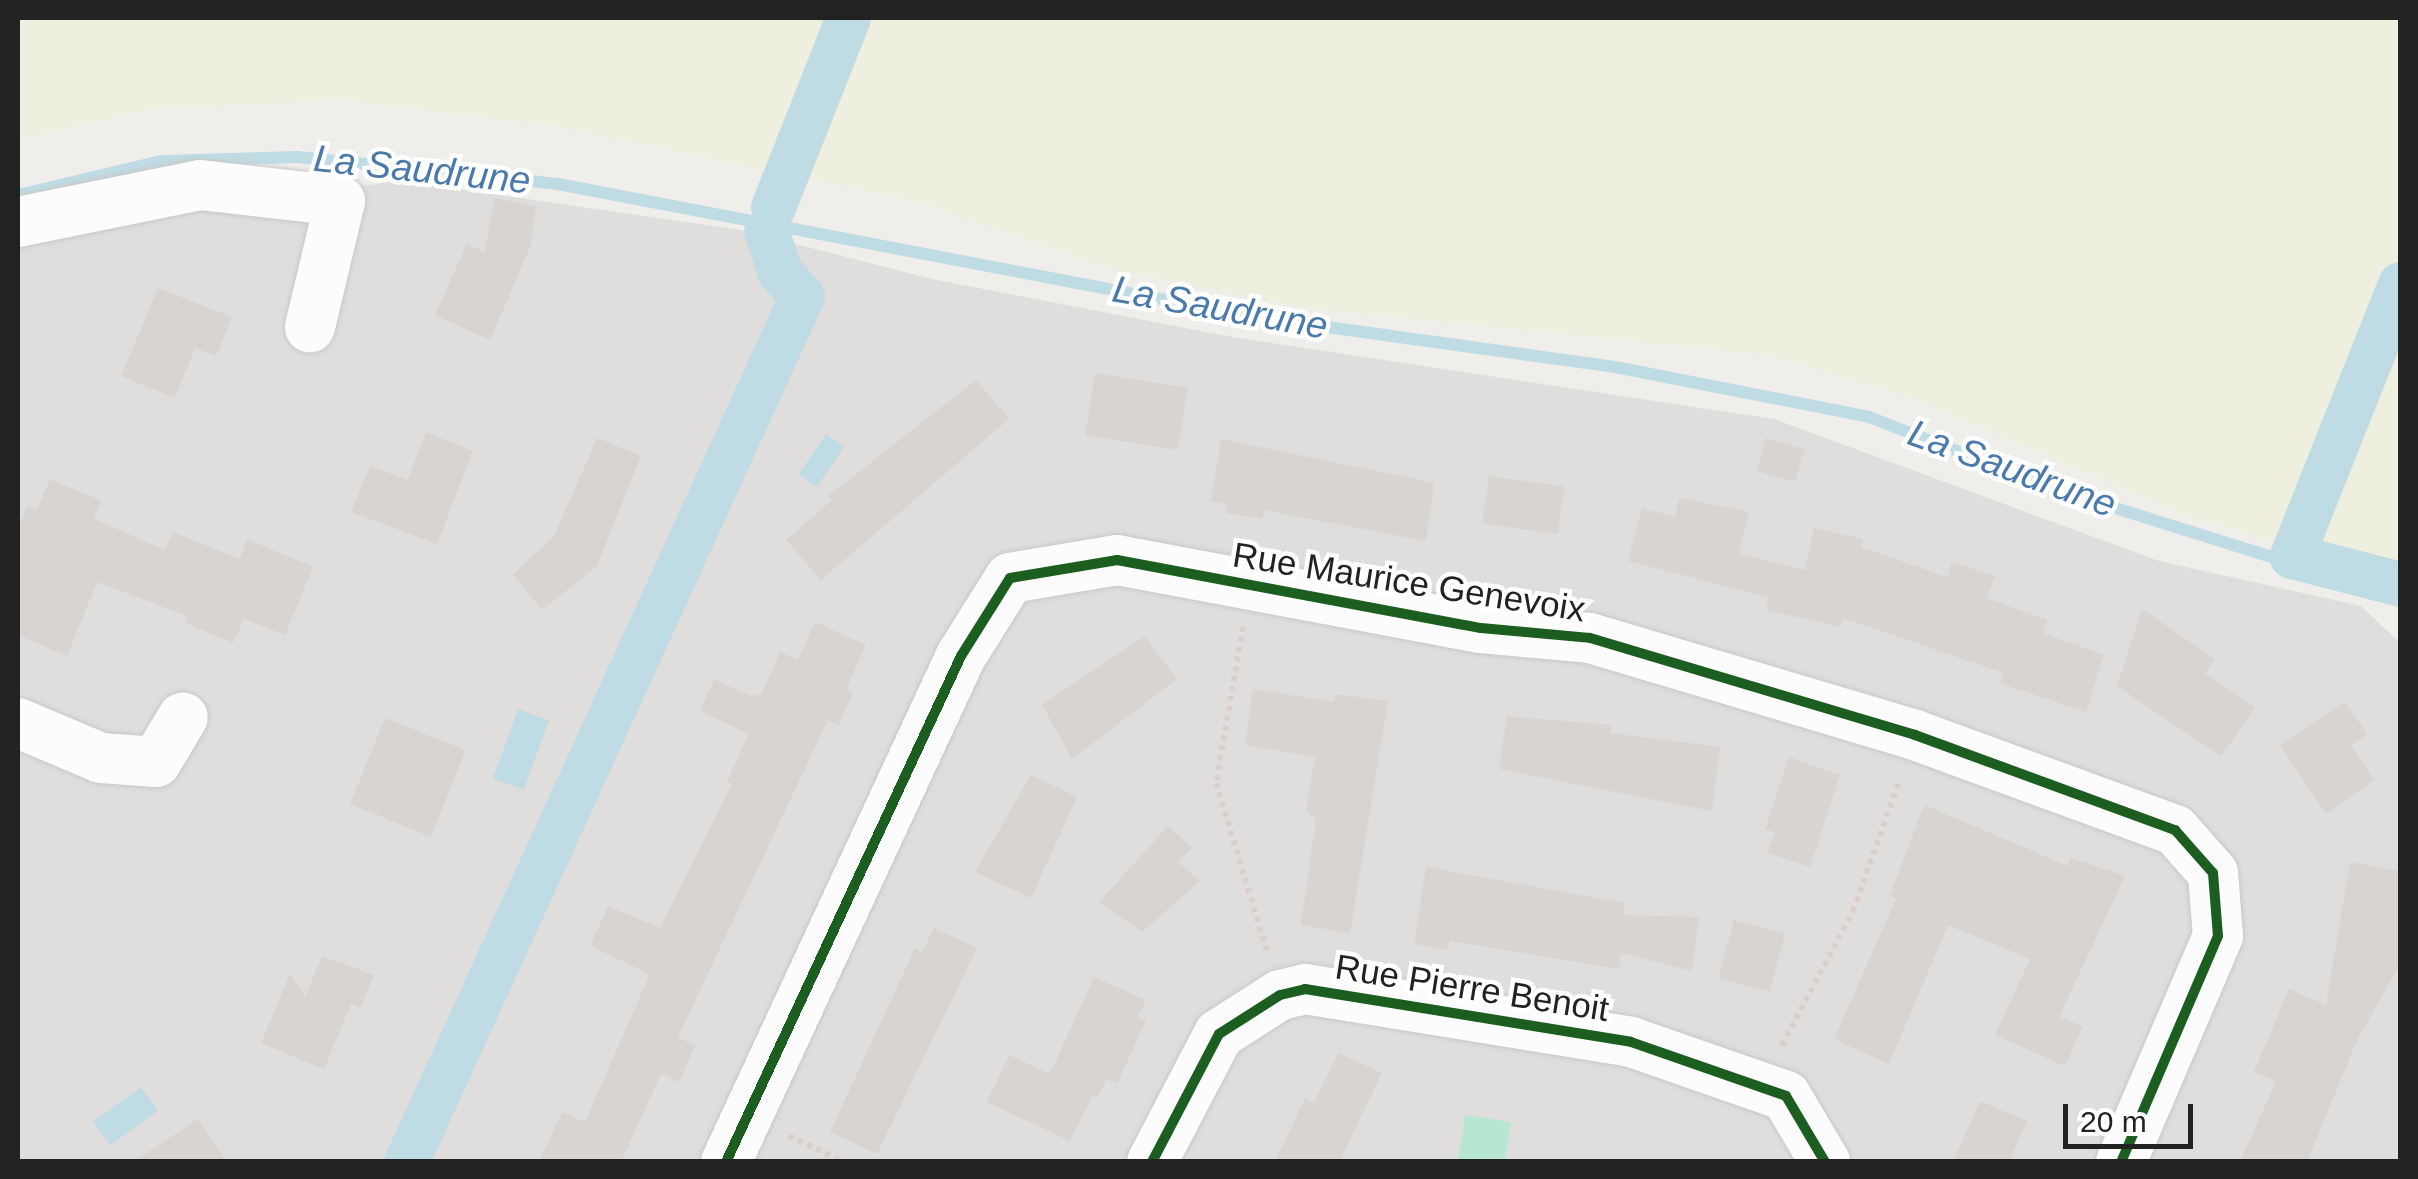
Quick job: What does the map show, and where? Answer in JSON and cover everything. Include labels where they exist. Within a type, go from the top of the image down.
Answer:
[{"type":"street","points":[[18,222],[200,185],[340,201],[310,326]]},
{"type":"street","name":"Rue Maurice Genevoix","points":[[726,1162],[961,656],[1010,578],[1117,560],[1480,628],[1590,638],[1915,735],[2175,830],[2213,873],[2218,936],[2121,1162]]},
{"type":"street","points":[[18,723],[128,763],[156,762],[183,717]]},
{"type":"street","name":"Rue Pierre Benoit","points":[[1280,995],[1305,989],[1631,1042],[1786,1096],[1825,1162]]},
{"type":"street","points":[[1152,1162],[1219,1034],[1280,995]]},
{"type":"path","points":[[1250,586],[1216,783],[1280,995]]},
{"type":"path","points":[[1760,1085],[1854,912],[1915,735]]},
{"type":"path","points":[[747,1116],[844,1162]]},
{"type":"shaded area","points":[[402,181],[741,230],[932,279],[1232,337],[1774,419],[2159,561],[2361,606],[2400,643],[2400,1161],[18,1162],[18,249],[179,207]]},
{"type":"green space","points":[[18,18],[2400,18],[2400,577],[2196,519],[1913,398],[1769,355],[1299,307],[1108,268],[920,202],[550,125],[343,100],[149,109],[18,140]]},
{"type":"green space","points":[[1465,1115],[1511,1122],[1505,1161],[1458,1161]]},
{"type":"water","points":[[826,434],[844,446],[817,487],[799,475]]},
{"type":"water","points":[[518,709],[549,720],[524,790],[493,779]]},
{"type":"water","points":[[141,1087],[158,1110],[110,1145],[93,1122]]},
{"type":"building","points":[[494,198],[536,206],[531,245],[490,340],[435,315],[467,244],[485,252]]},
{"type":"building","points":[[158,288],[232,317],[216,356],[195,348],[175,398],[121,376]]},
{"type":"building","points":[[1095,373],[1188,388],[1178,450],[1085,435]]},
{"type":"building","points":[[976,380],[1009,419],[821,580],[786,540],[832,500],[828,496]]},
{"type":"building","points":[[426,432],[473,451],[437,544],[351,512],[370,466],[408,480]]},
{"type":"building","points":[[597,438],[641,456],[597,566],[542,610],[513,575],[554,536]]},
{"type":"building","points":[[1766,438],[1804,449],[1795,482],[1757,471]]},
{"type":"building","points":[[1221,439],[1434,483],[1426,541],[1264,510],[1263,519],[1226,513],[1227,504],[1211,501]]},
{"type":"building","points":[[1489,476],[1564,487],[1558,534],[1482,524]]},
{"type":"building","points":[[50,479],[102,501],[94,519],[165,550],[173,532],[240,559],[247,539],[313,567],[285,635],[244,619],[233,643],[185,623],[188,616],[97,582],[67,656],[18,635],[18,529],[27,506],[37,510]]},
{"type":"building","points":[[1679,498],[1749,512],[1739,554],[1805,570],[1814,528],[1863,539],[1861,547],[1947,577],[1952,562],[1995,576],[1987,598],[2047,620],[2043,633],[2104,655],[2086,712],[2000,683],[2004,673],[1843,618],[1841,627],[1766,610],[1769,597],[1628,561],[1642,508],[1675,517]]},
{"type":"building","points":[[2142,609],[2215,659],[2205,673],[2255,708],[2221,756],[2117,686]]},
{"type":"building","points":[[815,622],[866,645],[846,689],[853,692],[839,725],[828,720],[678,1037],[695,1046],[679,1082],[661,1074],[621,1162],[539,1162],[562,1112],[585,1122],[650,974],[590,946],[608,906],[660,928],[732,784],[727,781],[749,734],[700,711],[714,679],[751,696],[762,693],[780,652],[798,660]]},
{"type":"building","points":[[1145,636],[1177,679],[1072,759],[1042,705]]},
{"type":"building","points":[[1253,689],[1334,702],[1335,694],[1388,701],[1350,933],[1301,925],[1316,819],[1306,811],[1315,757],[1245,745]]},
{"type":"building","points":[[2345,702],[2367,734],[2351,745],[2374,780],[2326,814],[2280,745]]},
{"type":"building","points":[[1507,716],[1612,725],[1610,733],[1720,747],[1712,811],[1499,769]]},
{"type":"building","points":[[385,718],[466,751],[431,837],[350,804]]},
{"type":"building","points":[[1789,757],[1840,775],[1810,867],[1767,853],[1775,832],[1765,829]]},
{"type":"building","points":[[1031,775],[1077,797],[1031,898],[975,872]]},
{"type":"building","points":[[1924,805],[2068,866],[2071,858],[2125,876],[2059,1017],[2083,1026],[2065,1066],[1995,1035],[2030,959],[1948,925],[1889,1064],[1834,1039],[1896,899],[1890,896]]},
{"type":"building","points":[[1168,826],[1192,848],[1178,862],[1200,881],[1142,932],[1099,902]]},
{"type":"building","points":[[2350,862],[2400,871],[2400,965],[2358,1038],[2307,1162],[2240,1162],[2276,1081],[2254,1072],[2289,989],[2326,1005]]},
{"type":"building","points":[[1426,867],[1624,903],[1623,915],[1699,917],[1692,971],[1621,953],[1619,969],[1450,941],[1448,950],[1414,944]]},
{"type":"building","points":[[1734,920],[1785,934],[1770,992],[1718,978]]},
{"type":"building","points":[[934,928],[977,948],[877,1154],[830,1132],[915,948],[922,952]]},
{"type":"building","points":[[322,956],[374,975],[360,1008],[351,1004],[324,1069],[261,1043],[290,974],[305,997]]},
{"type":"building","points":[[1094,977],[1146,1000],[1138,1017],[1146,1021],[1117,1083],[1107,1079],[1098,1097],[1093,1095],[1070,1141],[987,1102],[1009,1055],[1050,1074]]},
{"type":"building","points":[[1338,1053],[1382,1073],[1339,1162],[1275,1162],[1305,1098],[1314,1103]]},
{"type":"building","points":[[1980,1101],[2027,1121],[2009,1162],[1953,1162]]},
{"type":"building","points":[[198,1119],[227,1162],[133,1162]]},
{"type":"waterway","points":[[773,207],[848,18]]},
{"type":"waterway","name":"La Saudrune","points":[[18,195],[162,161],[297,157],[558,184],[1255,317],[1615,367],[1869,417],[2061,491],[2400,597]]},
{"type":"waterway","points":[[406,1162],[802,296],[780,272],[766,231]]},
{"type":"waterway","points":[[2400,284],[2292,556],[2400,584]]},
{"type":"cycle path","points":[[726,1162],[961,656],[1010,578],[1117,560],[1481,628],[1590,638],[1915,735],[2175,830],[2213,873],[2218,936],[2121,1162]]},
{"type":"cycle path","points":[[1152,1162],[1219,1034],[1280,995],[1305,989],[1631,1042],[1786,1096],[1825,1162]]}]
